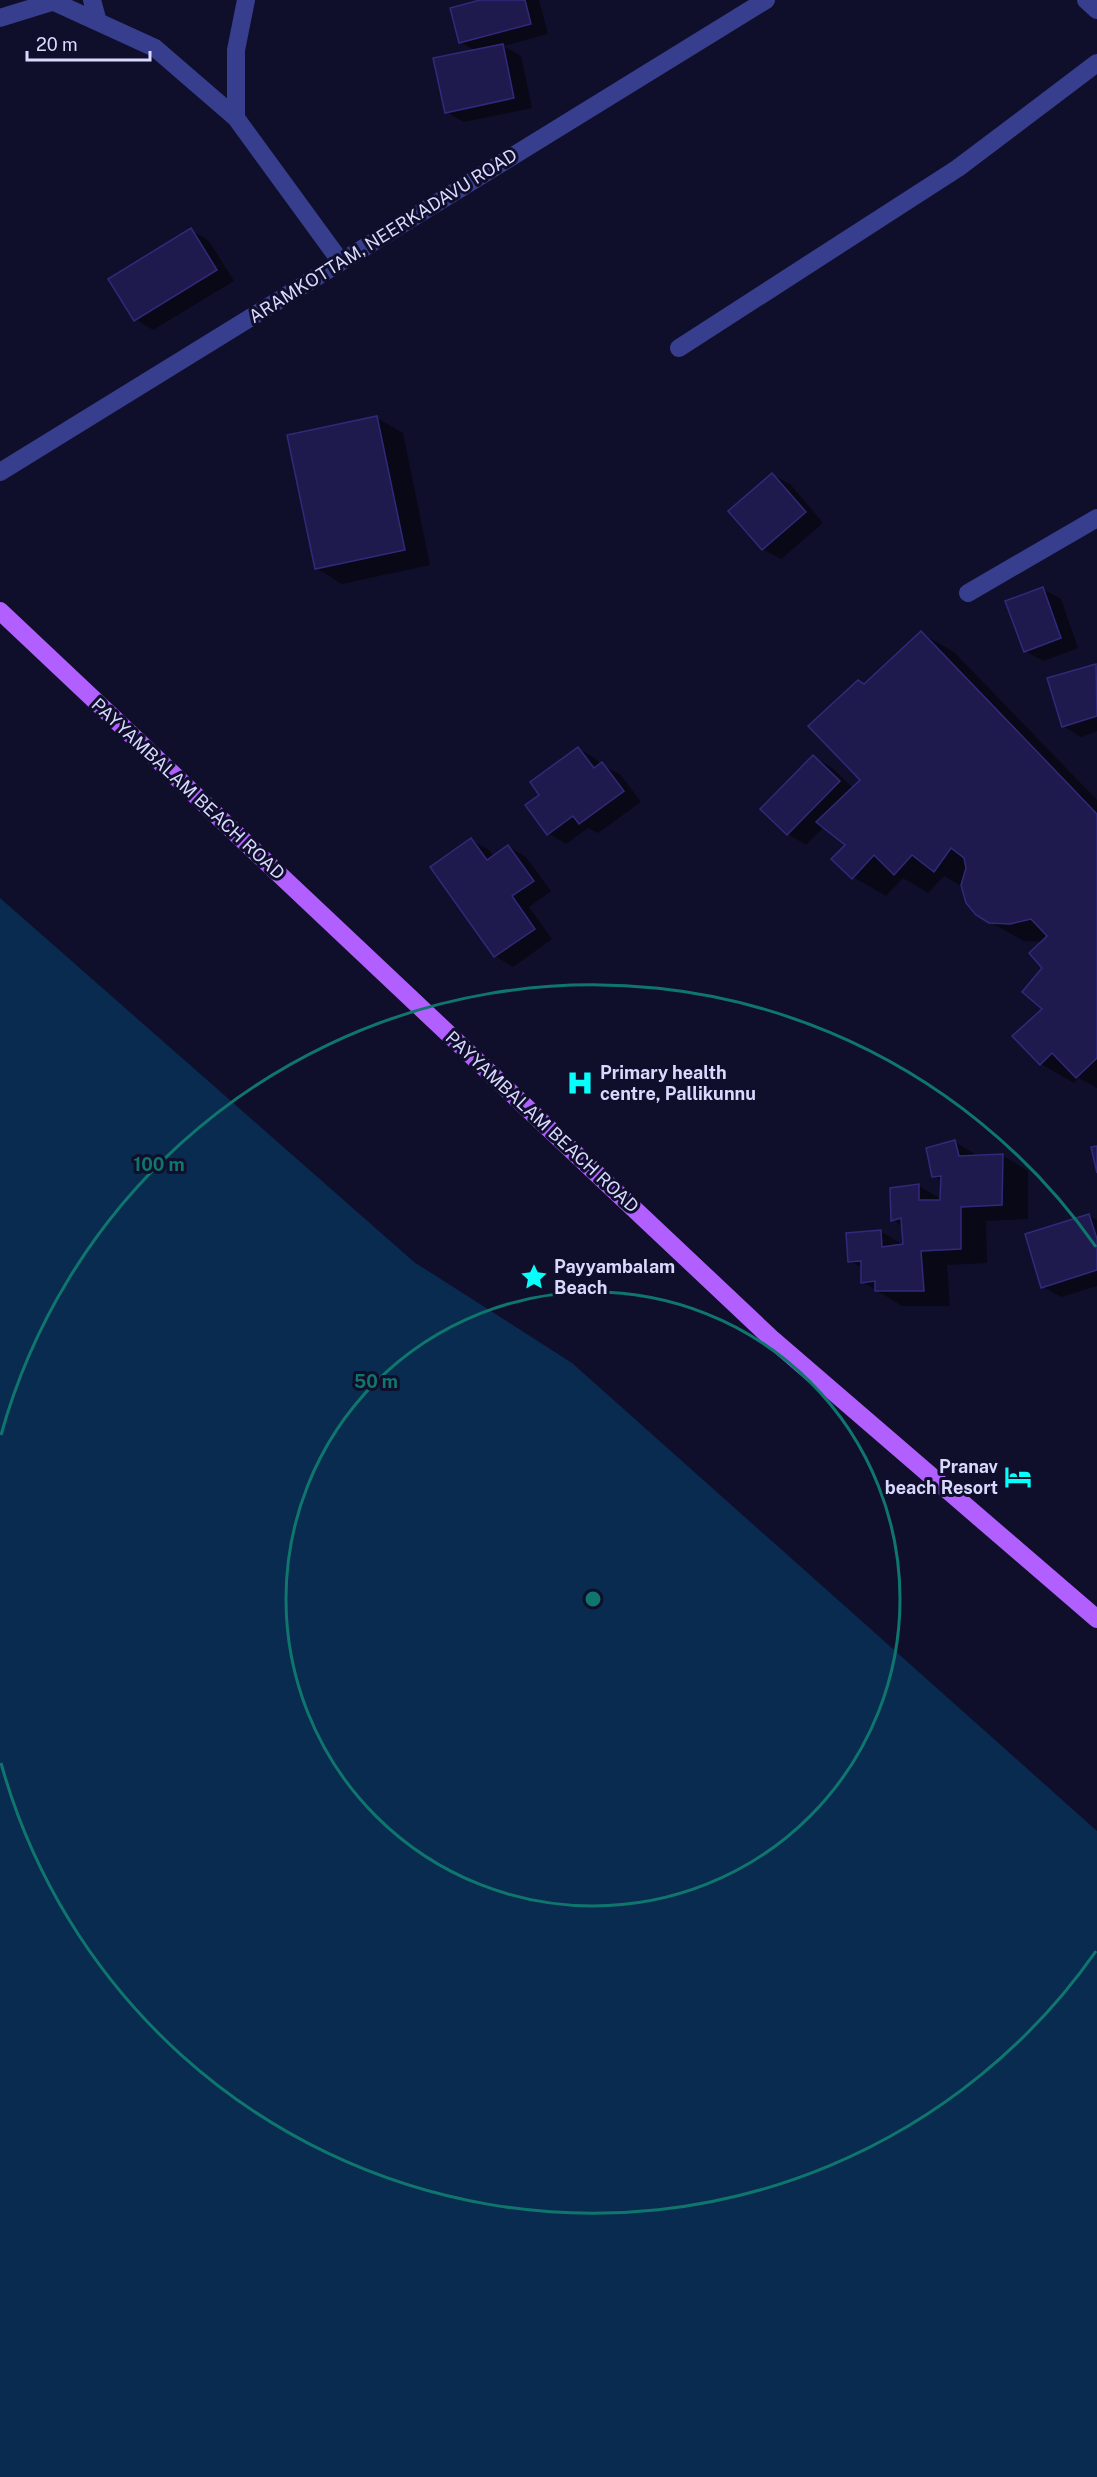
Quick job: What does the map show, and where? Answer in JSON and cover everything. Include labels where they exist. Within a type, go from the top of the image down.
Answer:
[{"type":"main road","name":"PAYYAMBALAM BEACH ROAD","points":[[0,611],[771,1338],[1097,1619]]},
{"type":"street","points":[[0,18],[53,0],[155,48],[236,118],[341,262]]},
{"type":"street","points":[[92,0],[98,22]]},
{"type":"street","points":[[236,118],[236,50],[246,0]]},
{"type":"street","name":"ARAMKOTTAM, NEERKADAVU ROAD","points":[[0,472],[766,0]]},
{"type":"street","points":[[1086,0],[1097,10]]},
{"type":"street","points":[[679,348],[958,168],[1097,63]]},
{"type":"street","points":[[968,593],[1097,518]]},
{"type":"water","points":[[0,898],[414,1262],[572,1363],[1097,1831],[1097,2477],[0,2477]]},
{"type":"building","points":[[480,0],[525,0],[531,24],[459,43],[450,8]]},
{"type":"building","points":[[503,44],[514,98],[445,113],[433,58]]},
{"type":"building","points":[[191,228],[217,270],[134,321],[108,279]]},
{"type":"building","points":[[377,416],[405,550],[315,569],[287,435]]},
{"type":"building","points":[[772,473],[806,512],[762,550],[728,511]]},
{"type":"building","points":[[1043,587],[1061,638],[1024,652],[1005,601]]},
{"type":"building","points":[[921,631],[1097,814],[1097,1058],[1076,1078],[1052,1053],[1040,1065],[1012,1036],[1042,1009],[1022,992],[1042,968],[1029,953],[1047,936],[1031,919],[1010,924],[989,923],[976,915],[966,903],[961,885],[966,868],[964,858],[951,848],[934,872],[912,855],[894,875],[874,855],[852,879],[831,859],[845,845],[816,822],[860,780],[808,726],[858,680],[864,684]]},
{"type":"building","points":[[1096,664],[1097,716],[1062,727],[1047,678]]},
{"type":"building","points":[[578,747],[594,768],[602,762],[624,791],[579,824],[573,816],[547,835],[525,805],[539,795],[530,782]]},
{"type":"building","points":[[813,755],[840,781],[787,835],[760,809]]},
{"type":"building","points":[[471,838],[487,860],[508,845],[534,881],[512,896],[535,929],[494,957],[430,867]]},
{"type":"building","points":[[955,1140],[959,1156],[1003,1154],[1002,1205],[961,1207],[961,1249],[921,1251],[924,1291],[875,1291],[875,1281],[861,1283],[861,1261],[848,1262],[846,1233],[881,1230],[882,1247],[903,1244],[901,1218],[891,1221],[890,1188],[919,1184],[919,1200],[940,1200],[941,1176],[932,1177],[926,1148]]},
{"type":"building","points":[[1097,1146],[1097,1173],[1091,1147]]},
{"type":"building","points":[[1089,1214],[1097,1239],[1097,1270],[1041,1288],[1025,1234]]},
{"type":"place","name":"Primary health centre, Pallikunnu","points":[[580,1083]]},
{"type":"place","name":"Payyambalam Beach","points":[[534,1277]]},
{"type":"place","name":"Pranav beach Resort","points":[[1018,1477]]}]
